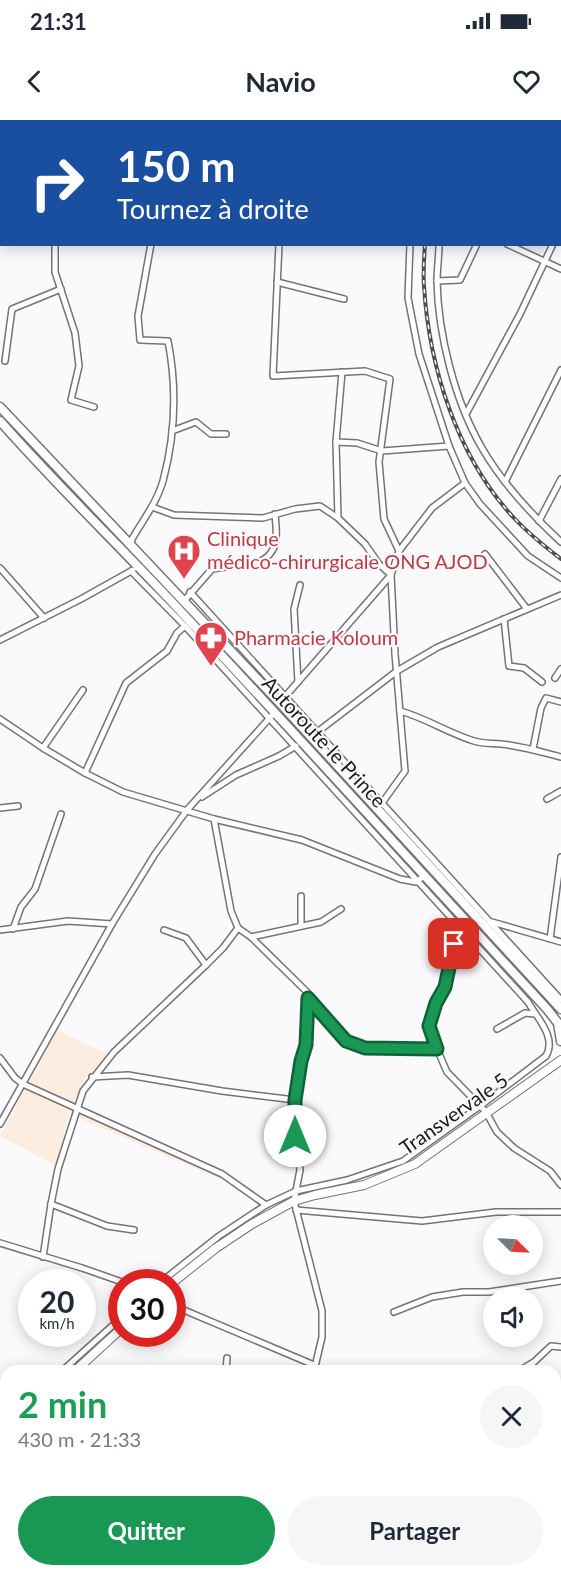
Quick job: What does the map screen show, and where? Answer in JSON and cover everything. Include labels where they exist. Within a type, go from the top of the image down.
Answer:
[{"type":"main road","name":"Autoroute le Prince","points":[[0,407],[48,460],[282,700],[545,988],[561,1009]]},
{"type":"main road","name":"Autoroute le Prince","points":[[0,421],[275,712],[299,744],[424,876],[491,955],[552,1016],[558,1023],[561,1041]]},
{"type":"main road","name":"Transvervale 5","points":[[186,1272],[243,1230],[315,1195],[364,1185],[415,1164],[483,1109],[561,1060]]},
{"type":"main road","points":[[80,1365],[108,1340]]},
{"type":"street","points":[[55,246],[55,272],[75,333],[79,366],[71,400],[94,407]]},
{"type":"street","points":[[131,544],[152,507],[162,481],[172,431],[175,400],[168,341],[140,340],[138,316],[151,246]]},
{"type":"street","points":[[279,246],[273,376],[365,371],[390,379],[379,462],[384,519],[399,551]]},
{"type":"street","points":[[410,246],[408,298],[419,354],[448,446],[465,483],[480,504],[528,556],[561,578]]},
{"type":"street","points":[[440,246],[437,282],[441,323],[449,363],[466,415],[481,447],[505,482],[561,542]]},
{"type":"street","points":[[437,282],[460,280],[476,246]]},
{"type":"street","points":[[511,246],[561,269]]},
{"type":"street","points":[[466,415],[520,314],[552,246]]},
{"type":"street","points":[[278,282],[344,299]]},
{"type":"street","points":[[5,361],[12,309],[61,289]]},
{"type":"street","points":[[505,482],[561,370]]},
{"type":"street","points":[[338,518],[336,442],[342,372]]},
{"type":"street","points":[[172,431],[194,422],[211,434],[226,434]]},
{"type":"street","points":[[336,442],[357,443],[382,451],[448,446]]},
{"type":"street","points":[[539,521],[561,479]]},
{"type":"street","points":[[382,803],[405,771],[391,575],[399,551],[432,508],[465,483]]},
{"type":"street","points":[[152,507],[174,515],[263,518],[320,506],[338,518],[365,544],[379,564],[391,575]]},
{"type":"street","points":[[184,601],[212,569],[265,560],[278,542],[275,514]]},
{"type":"street","points":[[485,554],[527,609]]},
{"type":"street","points":[[0,640],[139,566]]},
{"type":"street","points":[[0,568],[44,618]]},
{"type":"street","points":[[131,571],[185,626],[268,718],[299,744],[416,882],[459,928],[491,955],[528,1002],[550,1040],[550,1048],[546,1056],[483,1109],[403,1161],[347,1180],[296,1191],[266,1205],[219,1236],[177,1269]]},
{"type":"street","points":[[190,592],[282,700],[391,575]]},
{"type":"street","points":[[298,682],[294,609],[300,585]]},
{"type":"street","points":[[561,595],[438,647],[397,671],[314,735],[382,803],[490,921],[545,988],[561,1000]]},
{"type":"street","points":[[504,619],[509,666],[524,668],[542,682]]},
{"type":"street","points":[[85,773],[126,683],[167,651],[177,633],[185,626]]},
{"type":"street","points":[[555,678],[561,669]]},
{"type":"street","points":[[44,748],[83,690]]},
{"type":"street","points":[[533,749],[541,708],[546,698],[561,702]]},
{"type":"street","points":[[399,711],[419,716],[438,727],[473,741],[488,745],[498,743],[533,749],[561,757]]},
{"type":"street","points":[[0,1124],[112,924],[155,854],[187,810],[275,712]]},
{"type":"street","points":[[0,719],[85,773],[123,792],[176,809],[302,840],[400,879],[416,882],[424,876]]},
{"type":"street","points":[[198,799],[236,775],[299,744]]},
{"type":"street","points":[[547,799],[561,791]]},
{"type":"street","points":[[0,808],[18,806]]},
{"type":"street","points":[[13,929],[21,907],[35,889],[61,814]]},
{"type":"street","points":[[214,819],[231,911],[238,928],[251,937],[308,993],[306,1045],[295,1100],[295,1136],[300,1170],[295,1206],[322,1311],[322,1337],[315,1365]]},
{"type":"street","points":[[550,939],[561,857]]},
{"type":"street","points":[[301,896],[301,926]]},
{"type":"street","points":[[251,937],[321,922],[341,909]]},
{"type":"street","points":[[0,930],[68,921],[112,924]]},
{"type":"street","points":[[490,921],[561,942]]},
{"type":"street","points":[[43,1257],[58,1169],[82,1090],[114,1052],[223,948],[238,928]]},
{"type":"street","points":[[459,928],[445,987],[436,1003],[429,1026],[437,1049],[447,1072],[483,1109],[496,1132],[514,1148],[550,1171],[561,1185]]},
{"type":"street","points":[[164,930],[186,938],[206,965]]},
{"type":"street","points":[[308,998],[346,1041],[365,1048],[437,1049]]},
{"type":"street","points":[[497,1029],[525,1013],[535,1014]]},
{"type":"street","points":[[1,1061],[23,1084],[222,1173],[266,1205]]},
{"type":"street","points":[[92,1077],[128,1075],[222,1091],[295,1100]]},
{"type":"street","points":[[51,1204],[107,1226],[134,1230]]},
{"type":"street","points":[[295,1206],[422,1221],[496,1212],[561,1212]]},
{"type":"street","points":[[0,1243],[108,1277]]},
{"type":"street","points":[[394,1312],[432,1297],[463,1292],[489,1292],[561,1281]]},
{"type":"street","points":[[186,1311],[307,1365]]},
{"type":"street","points":[[69,1365],[108,1330]]},
{"type":"street","points":[[529,1365],[551,1346],[561,1347]]},
{"type":"street","points":[[226,1365],[227,1358]]},
{"type":"shaded area","points":[[519,246],[545,246],[540,256]]},
{"type":"shaded area","points":[[57,1030],[107,1054],[84,1081],[75,1104],[113,1119],[165,1148],[224,1173],[267,1199],[259,1206],[222,1178],[217,1178],[69,1114],[57,1166],[0,1136]]},
{"type":"railway","points":[[425,246],[424,286],[427,317],[432,348],[449,409],[476,467],[493,493],[513,517],[561,559]]},
{"type":"place","name":"Clinique médico-chirurgicale ONG AJOD","points":[[184,580]]},
{"type":"place","name":"Pharmacie Koloum","points":[[211,667]]},
{"type":"route","points":[[295,1136],[295,1100],[306,1045],[308,998],[346,1041],[365,1048],[437,1049],[429,1026],[436,1003],[445,987],[454,944]]}]
